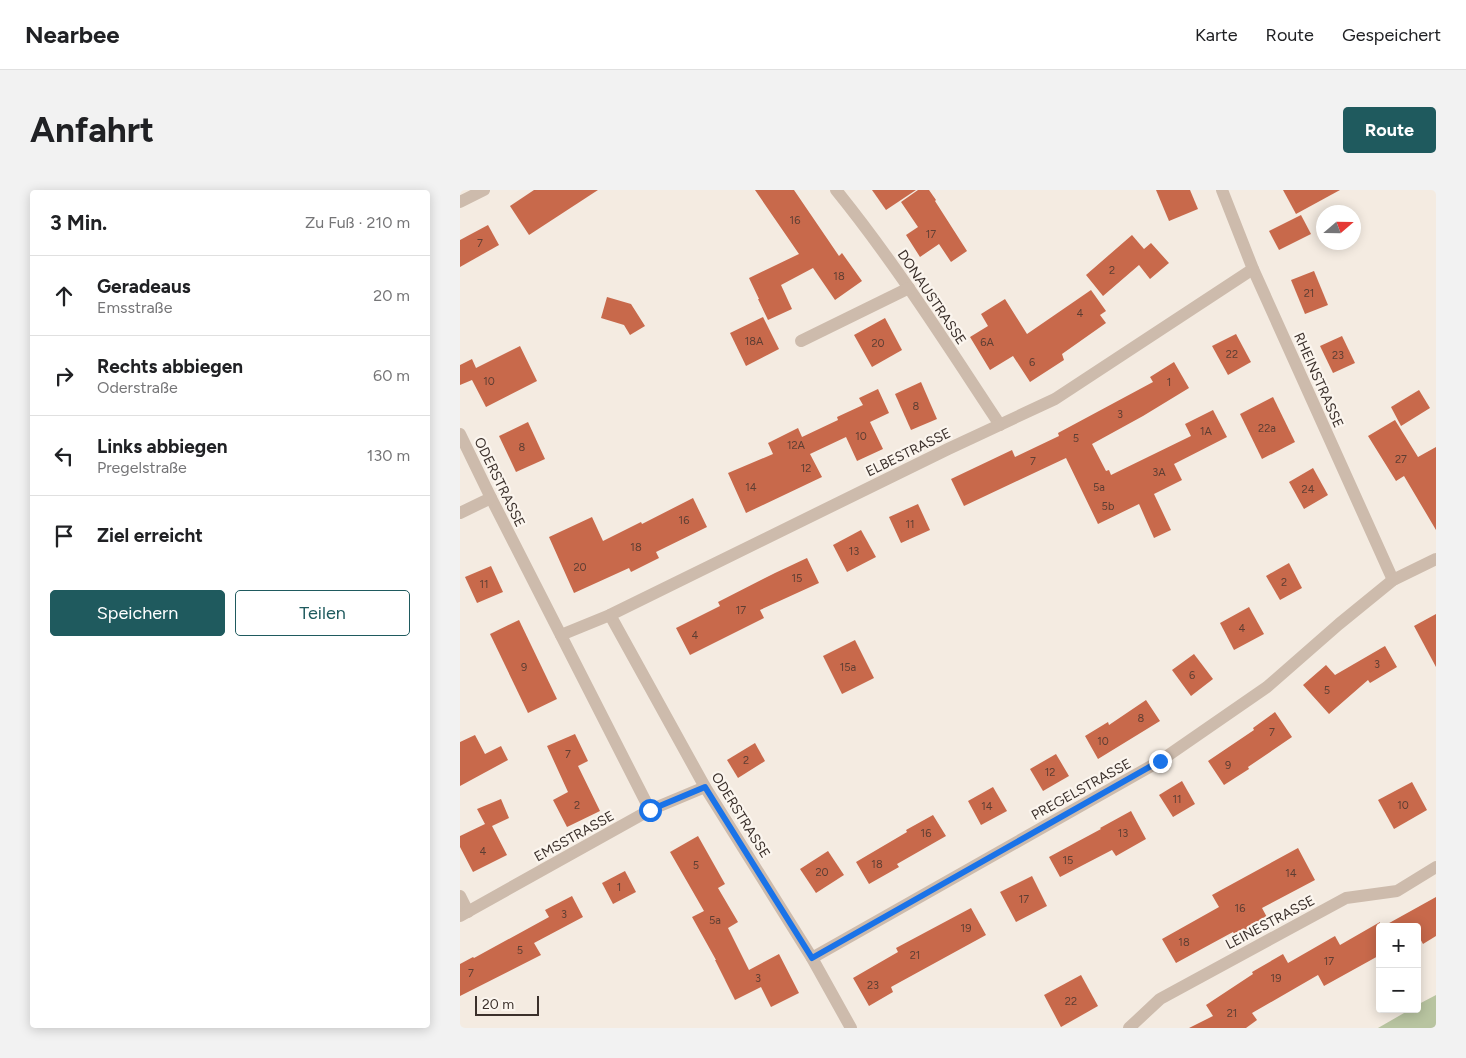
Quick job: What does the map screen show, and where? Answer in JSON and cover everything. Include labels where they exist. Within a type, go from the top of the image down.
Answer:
[{"type":"street","points":[[460,202],[483,190]]},
{"type":"street","name":"DONAUSTRASSE","points":[[836,190],[909,288],[1000,425]]},
{"type":"street","name":"RHEINSTRASSE","points":[[1222,190],[1254,269],[1393,580]]},
{"type":"street","name":"ELBESTRASSE","points":[[560,635],[610,615],[1055,399],[1254,269]]},
{"type":"street","points":[[801,341],[909,288]]},
{"type":"street","name":"ODERSTRASSE","points":[[460,434],[650,810]]},
{"type":"street","points":[[460,513],[491,498]]},
{"type":"street","name":"PREGELSTRASSE","points":[[812,958],[1160,761],[1267,687],[1393,580],[1436,559]]},
{"type":"street","name":"ODERSTRASSE","points":[[610,615],[705,787],[812,958],[851,1028]]},
{"type":"street","name":"EMSSTRASSE","points":[[464,914],[650,810],[705,787]]},
{"type":"street","name":"LEINESTRASSE","points":[[1129,1028],[1160,999],[1346,898],[1397,892],[1436,867]]},
{"type":"street","points":[[460,896],[464,914]]},
{"type":"green space","points":[[1436,995],[1436,1028],[1378,1028],[1404,1013],[1421,1013],[1421,1003]]},
{"type":"building","points":[[534,190],[598,190],[529,235],[510,206]]},
{"type":"building","points":[[755,190],[794,190],[839,256],[842,253],[862,281],[835,300],[813,268],[781,285],[792,309],[768,320],[749,278],[799,254]]},
{"type":"building","points":[[872,190],[916,190],[886,210]]},
{"type":"building","points":[[918,190],[929,190],[967,251],[951,262],[939,244],[920,257],[906,235],[918,227],[901,202]]},
{"type":"building","points":[[1156,190],[1190,190],[1198,209],[1169,221]]},
{"type":"building","points":[[1283,190],[1340,190],[1296,214]]},
{"type":"building","points":[[1301,215],[1311,234],[1279,250],[1269,231]]},
{"type":"building","points":[[488,225],[499,245],[460,267],[460,240]]},
{"type":"building","points":[[1132,235],[1144,249],[1151,243],[1169,263],[1150,279],[1139,265],[1103,296],[1086,275]]},
{"type":"building","points":[[1314,271],[1328,305],[1305,314],[1291,280]]},
{"type":"building","points":[[1091,290],[1106,311],[1100,315],[1106,323],[1062,354],[1064,360],[1030,382],[1013,356],[990,370],[970,337],[988,326],[981,314],[1005,299],[1027,334]]},
{"type":"building","points":[[607,297],[631,304],[645,326],[630,335],[624,325],[601,318]]},
{"type":"building","points":[[763,317],[779,349],[746,366],[730,333]]},
{"type":"building","points":[[885,318],[902,350],[872,367],[854,335]]},
{"type":"building","points":[[1236,334],[1251,362],[1228,375],[1212,346]]},
{"type":"building","points":[[1342,336],[1355,363],[1333,373],[1320,346]]},
{"type":"building","points":[[520,346],[537,381],[486,407],[472,380],[460,385],[460,365],[472,359],[476,368]]},
{"type":"building","points":[[1174,362],[1189,388],[1092,444],[1106,471],[1109,470],[1111,475],[1191,436],[1185,424],[1213,410],[1227,437],[1174,464],[1182,480],[1154,494],[1171,530],[1154,538],[1139,504],[1098,524],[1066,458],[964,506],[951,479],[1012,450],[1015,457],[1059,436],[1058,433],[1153,382],[1150,377]]},
{"type":"building","points":[[921,382],[937,419],[911,430],[895,394]]},
{"type":"building","points":[[878,389],[889,413],[870,422],[883,449],[857,461],[846,437],[810,454],[822,477],[746,513],[728,473],[773,454],[768,443],[798,428],[802,437],[838,420],[837,417],[863,405],[859,398]]},
{"type":"building","points":[[1419,390],[1430,408],[1401,426],[1391,407]]},
{"type":"building","points":[[1273,397],[1295,442],[1262,459],[1240,414]]},
{"type":"building","points":[[1395,420],[1418,457],[1436,447],[1436,530],[1404,476],[1396,481],[1368,436]]},
{"type":"building","points":[[528,422],[545,459],[516,472],[499,436]]},
{"type":"building","points":[[1313,468],[1328,495],[1304,509],[1289,482]]},
{"type":"building","points":[[693,498],[707,527],[656,552],[659,558],[631,572],[629,568],[574,593],[549,537],[592,517],[603,541]]},
{"type":"building","points":[[918,504],[930,530],[901,543],[889,517]]},
{"type":"building","points":[[861,530],[876,557],[847,572],[833,545]]},
{"type":"building","points":[[807,558],[819,583],[760,610],[764,618],[690,655],[676,628],[720,606],[718,602]]},
{"type":"building","points":[[1289,563],[1302,588],[1280,600],[1266,576]]},
{"type":"building","points":[[491,566],[503,592],[477,603],[465,577]]},
{"type":"building","points":[[1249,607],[1264,634],[1234,650],[1220,623]]},
{"type":"building","points":[[1436,614],[1436,667],[1414,626]]},
{"type":"building","points":[[519,620],[557,699],[528,713],[490,634]]},
{"type":"building","points":[[855,640],[874,678],[842,694],[823,656]]},
{"type":"building","points":[[1385,646],[1397,667],[1370,683],[1368,680],[1329,714],[1303,685],[1326,665],[1335,675]]},
{"type":"building","points":[[1194,654],[1213,679],[1191,696],[1172,670]]},
{"type":"building","points":[[1146,700],[1160,721],[1098,759],[1085,736],[1108,722],[1109,725]]},
{"type":"building","points":[[1275,712],[1292,737],[1224,785],[1208,761],[1254,730],[1253,728]]},
{"type":"building","points":[[575,734],[588,761],[578,766],[600,811],[567,827],[553,800],[568,792],[547,746]]},
{"type":"building","points":[[475,735],[485,754],[501,746],[508,760],[460,786],[460,742]]},
{"type":"building","points":[[755,743],[765,761],[738,778],[727,760]]},
{"type":"building","points":[[1056,754],[1069,776],[1043,791],[1030,769]]},
{"type":"building","points":[[1182,781],[1195,804],[1173,817],[1159,795]]},
{"type":"building","points":[[1412,782],[1427,810],[1394,829],[1378,800]]},
{"type":"building","points":[[993,787],[1007,811],[981,825],[968,801]]},
{"type":"building","points":[[501,799],[509,818],[492,826],[507,855],[473,872],[460,847],[460,836],[485,824],[477,809]]},
{"type":"building","points":[[1131,811],[1146,839],[1116,856],[1112,850],[1060,877],[1049,857]]},
{"type":"building","points":[[933,815],[946,836],[897,864],[899,867],[869,884],[856,862]]},
{"type":"building","points":[[698,836],[725,884],[718,888],[738,922],[728,928],[749,970],[779,954],[799,993],[771,1007],[761,987],[735,1000],[716,960],[692,917],[704,911],[670,852]]},
{"type":"building","points":[[1298,848],[1315,880],[1262,908],[1269,921],[1237,939],[1233,932],[1176,963],[1162,939],[1219,907],[1212,895]]},
{"type":"building","points":[[828,851],[844,875],[816,893],[800,869]]},
{"type":"building","points":[[625,871],[636,892],[613,904],[602,883]]},
{"type":"building","points":[[1032,876],[1047,906],[1016,922],[1000,892]]},
{"type":"building","points":[[572,896],[583,917],[534,943],[541,955],[460,996],[460,964],[549,917],[545,910]]},
{"type":"building","points":[[1436,897],[1436,936],[1423,944],[1421,940],[1421,923],[1389,923]]},
{"type":"building","points":[[971,908],[986,935],[891,987],[893,992],[869,1006],[853,978],[898,952],[896,948]]},
{"type":"building","points":[[1376,924],[1376,957],[1324,986],[1318,975],[1252,1013],[1257,1020],[1246,1028],[1189,1028],[1213,1016],[1206,1005],[1253,974],[1252,972],[1283,954],[1288,963],[1335,936],[1340,945]]},
{"type":"building","points":[[1081,975],[1098,1006],[1061,1027],[1044,995]]},
{"type":"route","points":[[650,810],[705,787],[812,958],[1160,761]]}]
